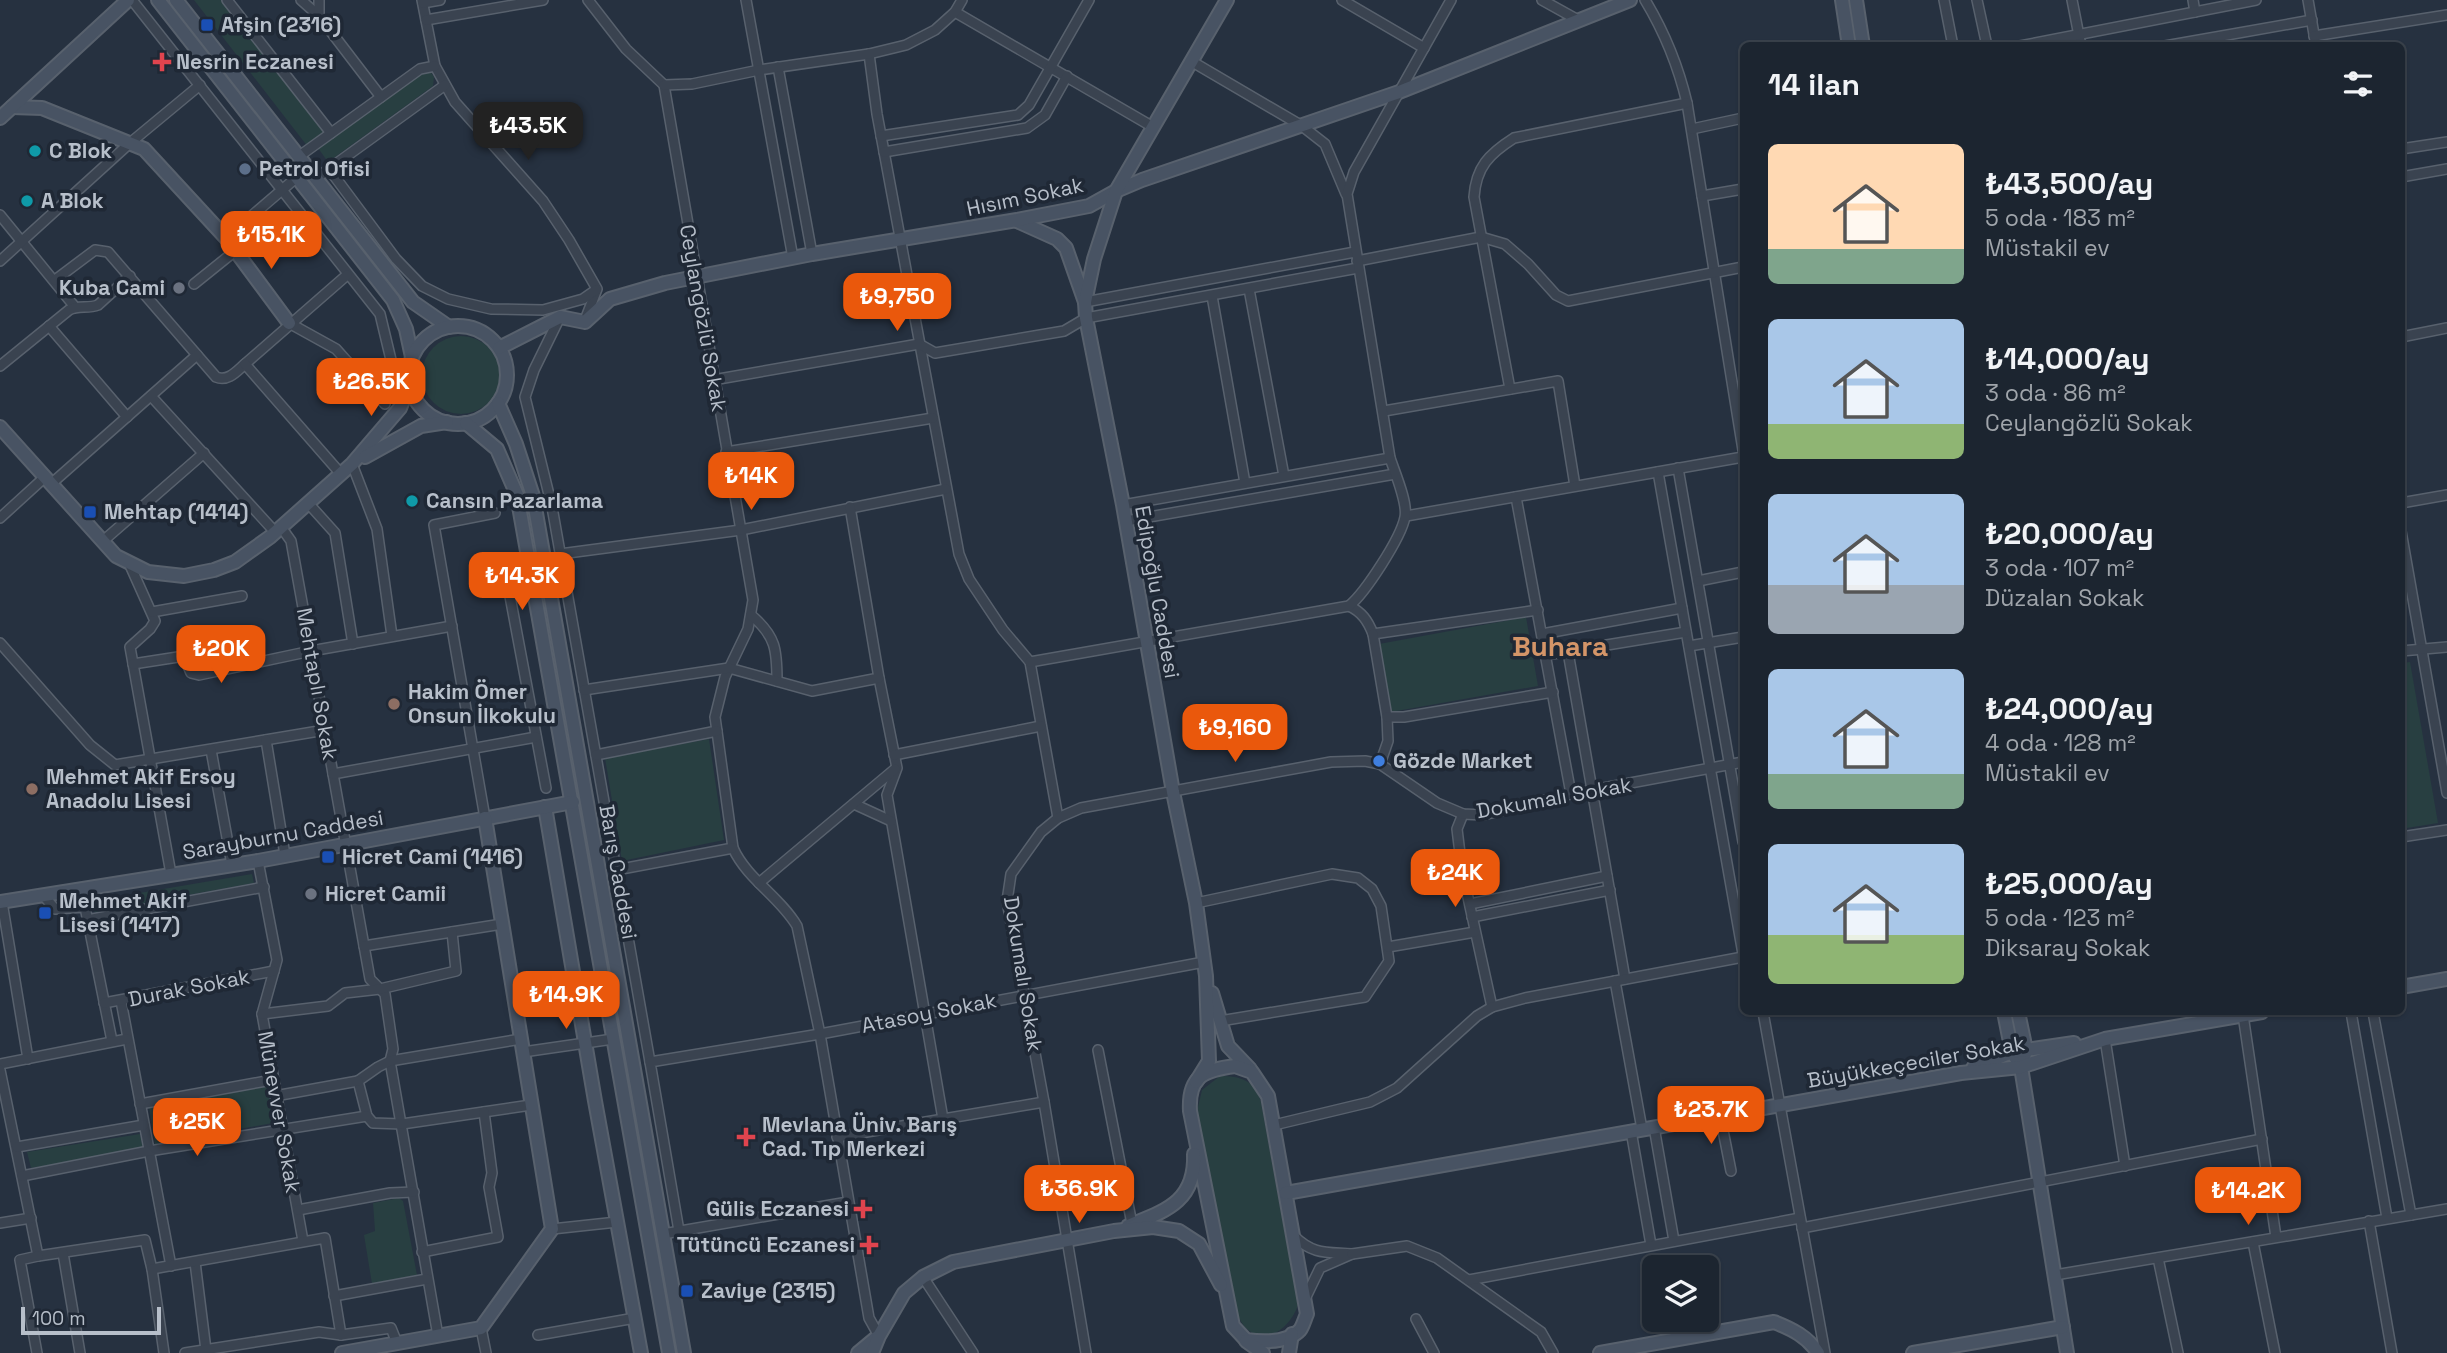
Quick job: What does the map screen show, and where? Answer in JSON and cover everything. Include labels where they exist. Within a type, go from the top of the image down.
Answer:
[{"type":"street","points":[[0,118],[130,0],[380,314],[392,364],[376,394]]},
{"type":"street","points":[[158,0],[393,300],[406,329],[412,357]]},
{"type":"street","points":[[176,0],[413,302],[449,327]]},
{"type":"street","points":[[227,0],[331,133]]},
{"type":"street","points":[[301,0],[319,16],[381,97]]},
{"type":"street","points":[[319,0],[319,16]]},
{"type":"street","points":[[440,0],[422,2],[435,66],[445,85],[455,102],[543,201],[597,289],[585,322],[560,317],[499,348]]},
{"type":"street","points":[[426,20],[543,0]]},
{"type":"street","points":[[588,0],[626,49],[664,85],[692,84],[759,70],[869,54],[906,45],[935,30],[955,12],[962,0]]},
{"type":"street","points":[[746,0],[793,258]]},
{"type":"street","points":[[881,136],[1018,115],[1029,105],[1089,0]]},
{"type":"street","name":"Edipoğlu Caddesi","points":[[1206,976],[1196,903],[1173,792],[1085,302],[1094,258],[1116,191],[1227,0]]},
{"type":"street","points":[[1342,0],[1424,48]]},
{"type":"street","points":[[1347,194],[1354,172],[1451,0]]},
{"type":"street","points":[[1542,0],[1555,3],[1578,20]]},
{"type":"street","name":"Hısım Sokak","points":[[585,322],[610,299],[665,284],[812,254],[1089,206],[1116,191],[1399,92],[1630,0]]},
{"type":"street","points":[[1645,0],[1679,66],[1688,103],[1740,431]]},
{"type":"street","points":[[1842,0],[1848,42]]},
{"type":"street","points":[[1856,0],[1862,42]]},
{"type":"street","points":[[1944,0],[1952,42]]},
{"type":"street","points":[[1977,0],[1986,42]]},
{"type":"street","points":[[2072,0],[2080,42]]},
{"type":"street","points":[[2193,0],[2195,12]]},
{"type":"street","points":[[2040,42],[2256,0]]},
{"type":"street","points":[[2308,0],[2315,41],[2447,15]]},
{"type":"street","points":[[955,12],[1153,127]]},
{"type":"street","points":[[2188,42],[2312,20]]},
{"type":"street","points":[[869,54],[881,136],[959,554],[969,579],[1003,630],[1030,663],[1058,818]]},
{"type":"street","points":[[1030,663],[1349,606],[1359,598],[1394,543],[1406,516],[1390,458],[1347,194],[1325,144],[1302,126],[1191,61]]},
{"type":"street","points":[[298,157],[420,69],[435,66]]},
{"type":"street","points":[[778,67],[812,254]]},
{"type":"street","points":[[884,152],[1027,128],[1045,115],[1067,76]]},
{"type":"street","points":[[0,261],[130,143],[200,85]]},
{"type":"street","points":[[315,179],[445,85]]},
{"type":"street","name":"Ceylangözlü Sokak","points":[[664,85],[695,278],[753,600],[748,629],[725,677],[715,717],[733,848],[740,863],[789,911],[797,926],[820,1034],[869,1318],[879,1336]]},
{"type":"street","points":[[1510,389],[1474,197],[1475,180],[1494,151],[1514,138],[1688,103]]},
{"type":"street","points":[[12,107],[42,108],[144,149],[226,238],[289,323],[336,349],[385,404]]},
{"type":"street","points":[[1692,129],[1740,119]]},
{"type":"street","points":[[2405,148],[2447,142]]},
{"type":"street","points":[[329,169],[396,258],[422,286],[448,299],[491,309],[543,310],[583,299],[597,289]]},
{"type":"street","points":[[2405,176],[2447,169]]},
{"type":"street","points":[[226,238],[296,177]]},
{"type":"street","points":[[1702,196],[1740,190]]},
{"type":"street","points":[[0,215],[75,307]]},
{"type":"street","points":[[1017,220],[1057,239],[1066,247],[1085,302],[1357,260],[1481,237],[1505,244],[1528,264],[1556,295],[1568,301],[1740,268]]},
{"type":"street","points":[[55,280],[95,250],[108,252],[216,377],[221,379],[230,376],[245,364],[347,275]]},
{"type":"street","points":[[194,284],[235,251]]},
{"type":"street","points":[[713,380],[919,344],[935,353],[1064,331],[1086,318],[1249,289],[1357,260]]},
{"type":"street","points":[[0,366],[75,307],[97,305],[130,276]]},
{"type":"street","points":[[1249,289],[1284,476]]},
{"type":"street","points":[[1212,296],[1245,484]]},
{"type":"street","points":[[560,317],[534,370],[525,397],[550,496],[679,1231]]},
{"type":"street","points":[[49,326],[127,417]]},
{"type":"street","points":[[352,464],[421,426],[447,422],[466,423],[478,419],[498,403],[507,376],[499,348],[478,330],[464,326],[449,327],[427,337],[412,357],[409,370],[414,397],[422,409],[447,422]]},
{"type":"street","points":[[2405,336],[2447,328]]},
{"type":"street","points":[[0,519],[127,417],[197,355]]},
{"type":"street","points":[[245,364],[341,474]]},
{"type":"street","points":[[1384,411],[1558,381],[1575,486]]},
{"type":"street","points":[[0,427],[116,556],[148,572],[184,576],[214,570],[235,562],[278,529],[352,464],[400,408],[410,383]]},
{"type":"street","name":"Mehtaplı Sokak","points":[[151,396],[291,541],[370,979],[385,994],[393,1049],[390,1062],[438,1336]]},
{"type":"street","name":"Barış Caddesi","points":[[498,403],[516,444],[533,496],[684,1353]]},
{"type":"street","points":[[726,452],[933,418]]},
{"type":"street","name":"Barış Caddesi","points":[[466,423],[497,449],[517,495],[669,1353]]},
{"type":"street","points":[[103,541],[204,453]]},
{"type":"street","points":[[1123,505],[1390,458]]},
{"type":"street","points":[[1406,516],[1740,458]]},
{"type":"street","points":[[352,464],[377,529],[392,636]]},
{"type":"street","points":[[1678,468],[1740,824]]},
{"type":"street","points":[[1658,472],[1740,939]]},
{"type":"street","points":[[1126,521],[1395,474]]},
{"type":"street","points":[[560,554],[741,530],[946,489]]},
{"type":"street","points":[[2405,502],[2447,495]]},
{"type":"street","points":[[1516,497],[1571,794]]},
{"type":"street","points":[[308,503],[335,533],[353,644]]},
{"type":"street","points":[[850,507],[897,768],[887,795],[943,1119]]},
{"type":"street","points":[[342,1353],[481,1328],[552,1229],[434,525],[495,513]]},
{"type":"street","points":[[2405,554],[2447,793]]},
{"type":"street","points":[[503,559],[546,788]]},
{"type":"street","points":[[129,563],[155,621],[130,647],[171,874]]},
{"type":"street","points":[[1698,582],[1740,573]]},
{"type":"street","points":[[152,612],[242,596]]},
{"type":"street","points":[[1349,606],[1367,621],[1373,634],[1387,717],[1388,741],[1380,764]]},
{"type":"street","points":[[1542,634],[1682,608]]},
{"type":"street","points":[[1373,634],[1538,610]]},
{"type":"street","points":[[751,615],[764,626],[773,639],[778,681]]},
{"type":"street","points":[[133,664],[178,657],[185,659],[191,673],[199,675],[311,651],[452,626]]},
{"type":"street","points":[[1546,655],[1686,632]]},
{"type":"street","points":[[1689,646],[1740,638]]},
{"type":"street","points":[[0,643],[90,745],[115,765],[325,730]]},
{"type":"street","points":[[2405,650],[2447,647]]},
{"type":"street","points":[[1568,652],[1610,890],[1642,1129],[1651,1245]]},
{"type":"street","points":[[584,690],[729,668],[812,691],[880,678]]},
{"type":"street","points":[[1387,717],[1404,717],[1553,692]]},
{"type":"street","points":[[894,755],[1041,726]]},
{"type":"street","points":[[596,755],[717,731]]},
{"type":"street","points":[[333,774],[536,737]]},
{"type":"street","points":[[266,740],[285,855]]},
{"type":"street","points":[[211,750],[232,865]]},
{"type":"street","name":"Dokumalı Sokak","points":[[1086,1353],[1007,901],[1011,874],[1041,832],[1058,818],[1081,808],[1331,762],[1364,761],[1380,764],[1437,803],[1463,814],[1483,815],[1571,794],[1740,762]]},
{"type":"street","points":[[759,883],[897,768]]},
{"type":"street","name":"Sarayburnu Caddesi","points":[[1,902],[258,861],[573,802]]},
{"type":"street","points":[[854,804],[891,821]]},
{"type":"street","points":[[545,807],[641,1353]]},
{"type":"street","points":[[1463,814],[1457,829],[1469,904],[1492,1006]]},
{"type":"street","points":[[2405,836],[2447,830]]},
{"type":"street","points":[[616,870],[733,848]]},
{"type":"street","name":"Münevver Sokak","points":[[258,861],[277,960],[262,1014],[303,1241]]},
{"type":"street","points":[[1196,903],[1332,874],[1358,878],[1372,889],[1381,906],[1389,961],[1365,997],[1220,1021]]},
{"type":"street","points":[[1469,904],[1607,876]]},
{"type":"street","points":[[87,920],[264,887]]},
{"type":"street","points":[[1472,917],[1610,890]]},
{"type":"street","points":[[43,895],[55,909],[85,907],[113,1041]]},
{"type":"street","points":[[1,902],[27,1059]]},
{"type":"street","points":[[364,946],[502,924]]},
{"type":"street","points":[[262,1014],[328,1006],[345,993],[380,989],[456,971],[452,932]]},
{"type":"street","points":[[1388,947],[1475,932]]},
{"type":"street","points":[[1274,1125],[1370,1102],[1396,1088],[1477,1016],[1492,1006],[1740,957]]},
{"type":"street","name":"Atasoy Sokak","points":[[650,1062],[820,1034],[1204,962]]},
{"type":"street","name":"Durak Sokak","points":[[104,1003],[274,971]]},
{"type":"street","points":[[1206,976],[1228,1046],[1252,1072],[1268,1096],[1307,1314],[1300,1330],[1283,1339],[1263,1342],[1246,1340]]},
{"type":"street","points":[[1114,1231],[1174,1206],[1190,1184],[1195,1164],[1189,1093],[1209,1061],[1206,976]]},
{"type":"street","points":[[2405,987],[2447,979]]},
{"type":"street","points":[[121,1001],[171,1266]]},
{"type":"street","points":[[1764,1015],[1825,1353]]},
{"type":"street","points":[[2005,1015],[2012,1052],[2021,1067],[2067,1353]]},
{"type":"street","points":[[2019,1015],[2026,1050],[2021,1067]]},
{"type":"street","points":[[2243,1015],[2276,1237]]},
{"type":"street","name":"Büyükkeçeciler Sokak","points":[[1286,1192],[1961,1073],[2021,1067],[2105,1039],[2243,1015]]},
{"type":"street","points":[[2352,1015],[2387,1218]]},
{"type":"street","points":[[2374,1015],[2411,1215]]},
{"type":"street","points":[[0,1064],[127,1039]]},
{"type":"street","points":[[275,1096],[358,1081],[390,1062],[522,1046],[585,1044],[613,1039]]},
{"type":"street","points":[[1961,1073],[2012,1052],[2105,1039],[2125,1166]]},
{"type":"street","points":[[1098,1051],[1132,1224]]},
{"type":"street","points":[[1196,1082],[1206,1072],[1228,1067],[1235,1066],[1252,1072]]},
{"type":"street","points":[[0,1070],[3,1101],[16,1147],[38,1256]]},
{"type":"street","points":[[140,1104],[272,1080]]},
{"type":"street","points":[[358,1081],[367,1116],[373,1123],[402,1124],[531,1105]]},
{"type":"street","points":[[837,1137],[1044,1102]]},
{"type":"street","points":[[422,1252],[498,1237],[489,1187],[492,1173],[484,1112]]},
{"type":"street","points":[[1720,1115],[1731,1171]]},
{"type":"street","points":[[22,1176],[149,1151],[367,1116]]},
{"type":"street","points":[[16,1147],[144,1125]]},
{"type":"street","points":[[1193,1125],[1233,1326],[1264,1353]]},
{"type":"street","points":[[1642,1129],[1674,1241]]},
{"type":"street","points":[[1802,1228],[2262,1139]]},
{"type":"street","points":[[298,1210],[390,1193],[414,1192]]},
{"type":"street","points":[[663,1234],[848,1202]]},
{"type":"street","points":[[2054,1275],[2447,1209]]},
{"type":"street","points":[[0,1223],[31,1218]]},
{"type":"street","points":[[1469,1280],[1800,1218]]},
{"type":"street","points":[[2369,1221],[2392,1353]]},
{"type":"street","points":[[552,1229],[617,1222]]},
{"type":"street","points":[[872,1353],[904,1293],[923,1277],[953,1262],[1114,1231],[1153,1227],[1179,1231],[1199,1244],[1227,1294]]},
{"type":"street","points":[[1293,1236],[1306,1248],[1322,1252],[1352,1254],[1407,1246],[1437,1258],[1541,1332],[1553,1353]]},
{"type":"street","points":[[152,1269],[325,1238],[341,1335]]},
{"type":"street","points":[[37,1353],[20,1260],[145,1240],[164,1353]]},
{"type":"street","points":[[2253,1242],[2275,1353]]},
{"type":"street","points":[[63,1253],[80,1353]]},
{"type":"street","points":[[1305,1300],[1320,1268],[1352,1254]]},
{"type":"street","points":[[2158,1258],[2178,1353]]},
{"type":"street","points":[[195,1262],[206,1350]]},
{"type":"street","points":[[923,1277],[972,1353]]},
{"type":"street","points":[[334,1296],[427,1279]]},
{"type":"street","points":[[538,1335],[635,1318]]},
{"type":"street","points":[[1416,1319],[1434,1353]]},
{"type":"street","points":[[1600,1353],[1774,1322],[1795,1330],[1818,1353]]},
{"type":"street","points":[[1913,1353],[1942,1351],[2063,1327]]},
{"type":"street","points":[[185,1353],[319,1332],[341,1335],[391,1328],[397,1343]]},
{"type":"street","points":[[481,1328],[486,1353]]},
{"type":"street","points":[[1289,1353],[1292,1334]]},
{"type":"street","points":[[858,1353],[879,1336]]},
{"type":"green space","points":[[194,0],[222,0],[326,133],[308,147]]},
{"type":"green space","points":[[430,71],[434,77],[433,86],[328,162],[318,148],[422,73]]},
{"type":"green space","points":[[461,336],[476,339],[489,347],[497,360],[500,375],[497,390],[489,403],[476,411],[461,414],[446,411],[433,403],[425,390],[422,375],[425,360],[433,347],[446,339]]},
{"type":"green space","points":[[1526,617],[1538,686],[1391,712],[1379,644]]},
{"type":"green space","points":[[2410,662],[2438,823],[2405,828],[2405,663]]},
{"type":"green space","points":[[709,739],[724,840],[622,861],[605,758]]},
{"type":"green space","points":[[252,874],[254,883],[94,912],[92,901]]},
{"type":"green space","points":[[1220,1076],[1234,1077],[1251,1084],[1261,1102],[1298,1305],[1290,1321],[1268,1335],[1252,1333],[1235,1311],[1197,1111],[1202,1090]]},
{"type":"green space","points":[[268,1086],[275,1119],[273,1123],[155,1144],[149,1107]]},
{"type":"green space","points":[[140,1134],[143,1149],[31,1168],[27,1152]]},
{"type":"green space","points":[[399,1198],[403,1201],[417,1275],[372,1284],[364,1235],[375,1231],[373,1203]]},
{"type":"place","name":"Afşin (2316)","points":[[207,25]]},
{"type":"place","name":"Nesrin Eczanesi","points":[[162,62]]},
{"type":"place","name":"C Blok","points":[[35,151]]},
{"type":"place","name":"Petrol Ofisi","points":[[245,169]]},
{"type":"place","name":"A Blok","points":[[27,201]]},
{"type":"place","name":"Kuba Cami","points":[[179,288]]},
{"type":"place","name":"Cansın Pazarlama","points":[[412,501]]},
{"type":"place","name":"Mehtap (1414)","points":[[90,512]]},
{"type":"place","name":"Hakim Ömer Onsun İlkokulu","points":[[394,704]]},
{"type":"place","name":"Gözde Market","points":[[1379,761]]},
{"type":"place","name":"Mehmet Akif Ersoy Anadolu Lisesi","points":[[32,789]]},
{"type":"place","name":"Hicret Cami (1416)","points":[[328,857]]},
{"type":"place","name":"Hicret Camii","points":[[311,894]]},
{"type":"place","name":"Mehmet Akif Lisesi (1417)","points":[[45,913]]},
{"type":"place","name":"Mevlana Üniv. Barış Cad. Tıp Merkezi","points":[[746,1137]]},
{"type":"place","name":"Gülis Eczanesi","points":[[863,1209]]},
{"type":"place","name":"Tütüncü Eczanesi","points":[[869,1245]]},
{"type":"place","name":"Zaviye (2315)","points":[[687,1291]]},
{"type":"district","name":"Buhara","points":[[1560,646]]}]
